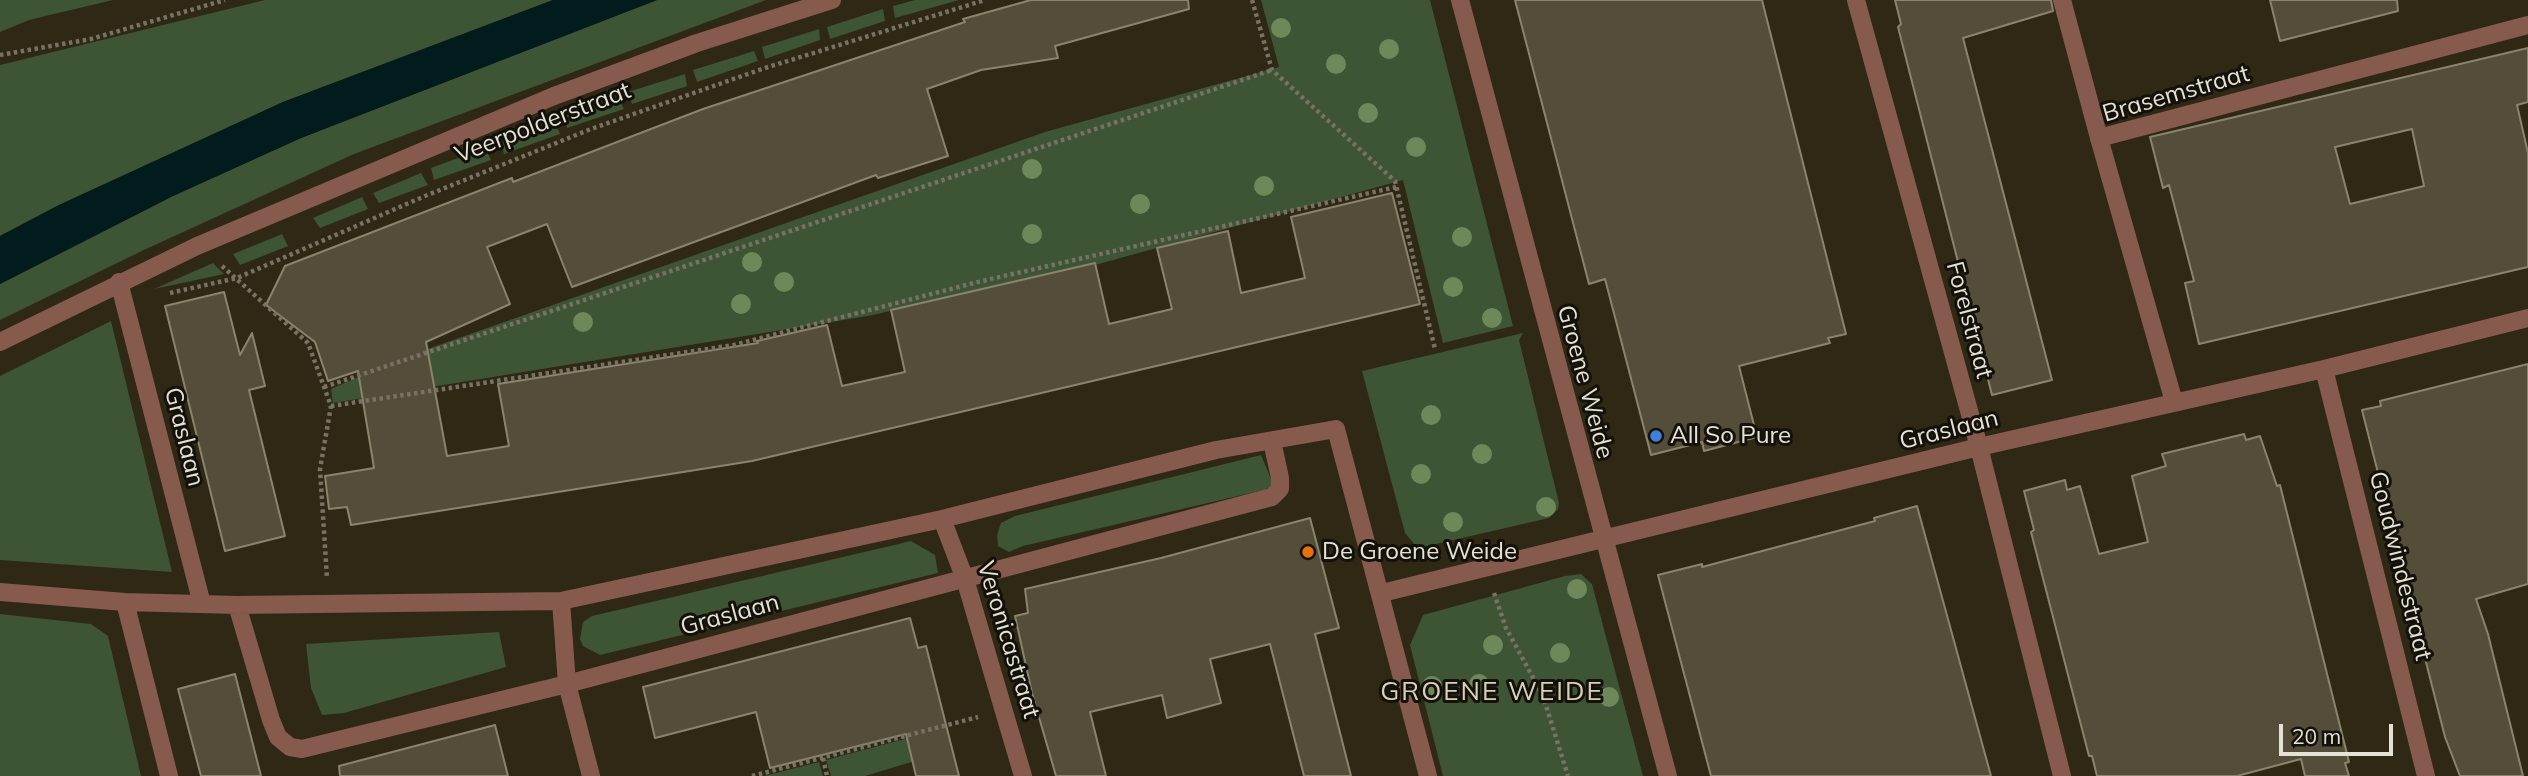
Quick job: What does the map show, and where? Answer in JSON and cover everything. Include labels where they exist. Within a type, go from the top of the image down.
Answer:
[{"type":"street","name":"Veerpolderstraat","points":[[0,342],[197,246],[554,96],[697,43],[832,0]]},
{"type":"street","name":"Groene Weide","points":[[1460,0],[1586,482],[1607,540],[1668,776]]},
{"type":"street","name":"Forelstraat","points":[[1856,0],[1979,447],[2062,776]]},
{"type":"street","points":[[2062,0],[2099,138]]},
{"type":"street","name":"Brasemstraat","points":[[2174,402],[2099,138],[2528,25]]},
{"type":"street","name":"Graslaan","points":[[119,282],[201,604]]},
{"type":"street","name":"Graslaan","points":[[0,592],[125,602],[237,605],[561,601],[942,519],[1216,450],[1336,429],[1382,593],[1979,447],[2324,369],[2528,318]]},
{"type":"street","name":"Goudwindestraat","points":[[2324,369],[2426,776]]},
{"type":"street","name":"Graslaan","points":[[237,605],[278,737],[290,747],[302,749],[567,684],[1272,497],[1280,488],[1272,441]]},
{"type":"street","name":"Veronicastraat","points":[[942,519],[965,579],[1023,776]]},
{"type":"street","points":[[1382,593],[1428,776]]},
{"type":"street","points":[[561,601],[567,684],[591,776]]},
{"type":"street","points":[[125,602],[169,776]]},
{"type":"path","points":[[0,55],[91,39],[225,0]]},
{"type":"path","name":"Veerpolderstraat","points":[[125,303],[237,278],[425,196],[591,129],[765,68],[985,0]]},
{"type":"path","points":[[1252,0],[1272,70],[1395,181],[1436,349]]},
{"type":"path","points":[[324,387],[1272,70]]},
{"type":"path","points":[[331,406],[734,345],[982,281],[1396,187]]},
{"type":"path","points":[[197,246],[237,278],[307,343],[331,406],[320,469],[328,604]]},
{"type":"path","points":[[1489,568],[1502,616],[1543,696],[1569,776]]},
{"type":"path","points":[[752,776],[1004,711]]},
{"type":"path","points":[[823,758],[827,776]]},
{"type":"green space","points":[[0,0],[113,0],[29,20],[0,32]]},
{"type":"green space","points":[[265,0],[553,0],[283,102],[59,205],[0,236],[0,65]]},
{"type":"green space","points":[[657,0],[766,0],[354,154],[146,249],[0,320],[0,284],[173,196],[301,138]]},
{"type":"green space","points":[[915,0],[959,0],[895,18],[893,6]]},
{"type":"green space","points":[[1261,0],[1430,0],[1513,326],[1443,343],[1403,180],[1095,265],[868,316],[333,403],[331,389],[399,359],[1045,132],[1279,67]]},
{"type":"green space","points":[[883,9],[885,21],[830,39],[827,27]]},
{"type":"green space","points":[[819,29],[820,40],[765,59],[762,47]]},
{"type":"green space","points":[[754,51],[758,61],[697,82],[693,70]]},
{"type":"green space","points":[[685,74],[687,86],[632,104],[628,92]]},
{"type":"green space","points":[[618,97],[624,109],[567,128],[564,116]]},
{"type":"green space","points":[[555,122],[560,134],[504,154],[501,142]]},
{"type":"green space","points":[[485,148],[491,160],[434,180],[431,168]]},
{"type":"green space","points":[[421,173],[428,185],[379,203],[373,193]]},
{"type":"green space","points":[[362,197],[368,209],[320,228],[313,218]]},
{"type":"green space","points":[[282,234],[288,246],[240,265],[233,254]]},
{"type":"green space","points":[[213,263],[224,274],[154,289]]},
{"type":"green space","points":[[111,321],[172,572],[0,560],[0,376]]},
{"type":"green space","points":[[1523,333],[1519,340],[1559,503],[1558,509],[1549,518],[1423,547],[1415,545],[1405,533],[1362,371]]},
{"type":"green space","points":[[1261,455],[1274,486],[1264,490],[1023,546],[1009,552],[998,546],[997,535],[1001,523],[1015,516]]},
{"type":"green space","points":[[911,541],[935,555],[938,573],[600,655],[583,646],[580,639],[583,622],[592,616]]},
{"type":"green space","points":[[1581,574],[1592,584],[1643,776],[1443,776],[1410,645],[1423,615]]},
{"type":"green space","points":[[0,614],[91,624],[108,636],[141,776],[0,776]]},
{"type":"green space","points":[[499,632],[506,667],[344,713],[322,715],[311,688],[306,644]]},
{"type":"green space","points":[[912,737],[918,760],[865,776],[831,776],[826,760]]},
{"type":"green space","points":[[819,762],[823,776],[764,776]]},
{"type":"water","points":[[553,0],[657,0],[301,138],[173,196],[0,284],[0,236],[59,205],[283,102]]},
{"type":"building","points":[[1031,0],[1188,0],[1189,9],[1055,46],[1058,58],[981,70],[927,89],[948,156],[878,178],[876,175],[572,287],[547,224],[487,247],[510,304],[426,342],[447,456],[509,446],[498,384],[758,343],[757,341],[827,325],[842,386],[905,372],[891,310],[1095,263],[1109,324],[1172,309],[1157,248],[1228,231],[1241,293],[1305,278],[1291,217],[1392,193],[1420,304],[752,461],[351,525],[347,507],[329,509],[325,476],[374,468],[358,371],[328,381],[315,342],[266,305],[285,266],[512,178],[513,182],[703,109],[965,22],[963,19]]},
{"type":"building","points":[[1515,0],[1762,0],[1846,334],[1828,338],[1830,343],[1739,366],[1757,437],[1704,451],[1702,442],[1651,455],[1605,279],[1589,284]]},
{"type":"building","points":[[1895,0],[2051,0],[2053,11],[1963,38],[2052,380],[1992,395],[1898,27],[1901,24]]},
{"type":"building","points":[[2270,0],[2397,0],[2398,11],[2280,41]]},
{"type":"building","points":[[2528,48],[2528,102],[2517,105],[2528,153],[2528,267],[2199,344],[2185,283],[2194,281],[2169,185],[2163,188],[2150,137]],"holes":[[[2412,129],[2424,186],[2350,204],[2335,147]]]},
{"type":"building","points":[[224,292],[240,355],[252,333],[265,386],[249,390],[285,536],[225,551],[165,306]]},
{"type":"building","points":[[2528,364],[2528,584],[2476,599],[2488,634],[2523,776],[2460,776],[2445,737],[2362,410],[2381,406],[2380,401]]},
{"type":"building","points":[[2244,434],[2246,440],[2260,436],[2277,486],[2280,485],[2349,762],[2345,763],[2349,776],[2305,776],[2301,759],[2237,776],[2097,776],[2092,756],[2089,756],[2031,532],[2034,530],[2024,491],[2065,480],[2067,490],[2080,486],[2099,554],[2148,542],[2132,476],[2166,466],[2162,454]]},
{"type":"building","points":[[1917,506],[1991,776],[1711,776],[1658,575],[1702,564],[1702,567],[1875,521],[1874,518]]},
{"type":"building","points":[[1310,518],[1339,628],[1315,634],[1351,776],[1304,776],[1270,644],[1210,659],[1221,703],[1167,718],[1162,695],[1090,712],[1106,776],[1056,776],[1032,693],[1015,616],[1028,613],[1025,589],[1161,558]]},
{"type":"building","points":[[910,618],[918,648],[926,646],[959,776],[916,776],[906,734],[770,768],[756,712],[655,738],[643,687]]},
{"type":"building","points":[[235,674],[261,776],[201,776],[178,689]]},
{"type":"building","points":[[495,725],[508,776],[340,776],[339,766]]},
{"type":"place","name":"All So Pure","points":[[1656,436]]},
{"type":"place","name":"De Groene Weide","points":[[1308,552]]},
{"type":"district","name":"GROENE WEIDE","points":[[1492,692]]}]
